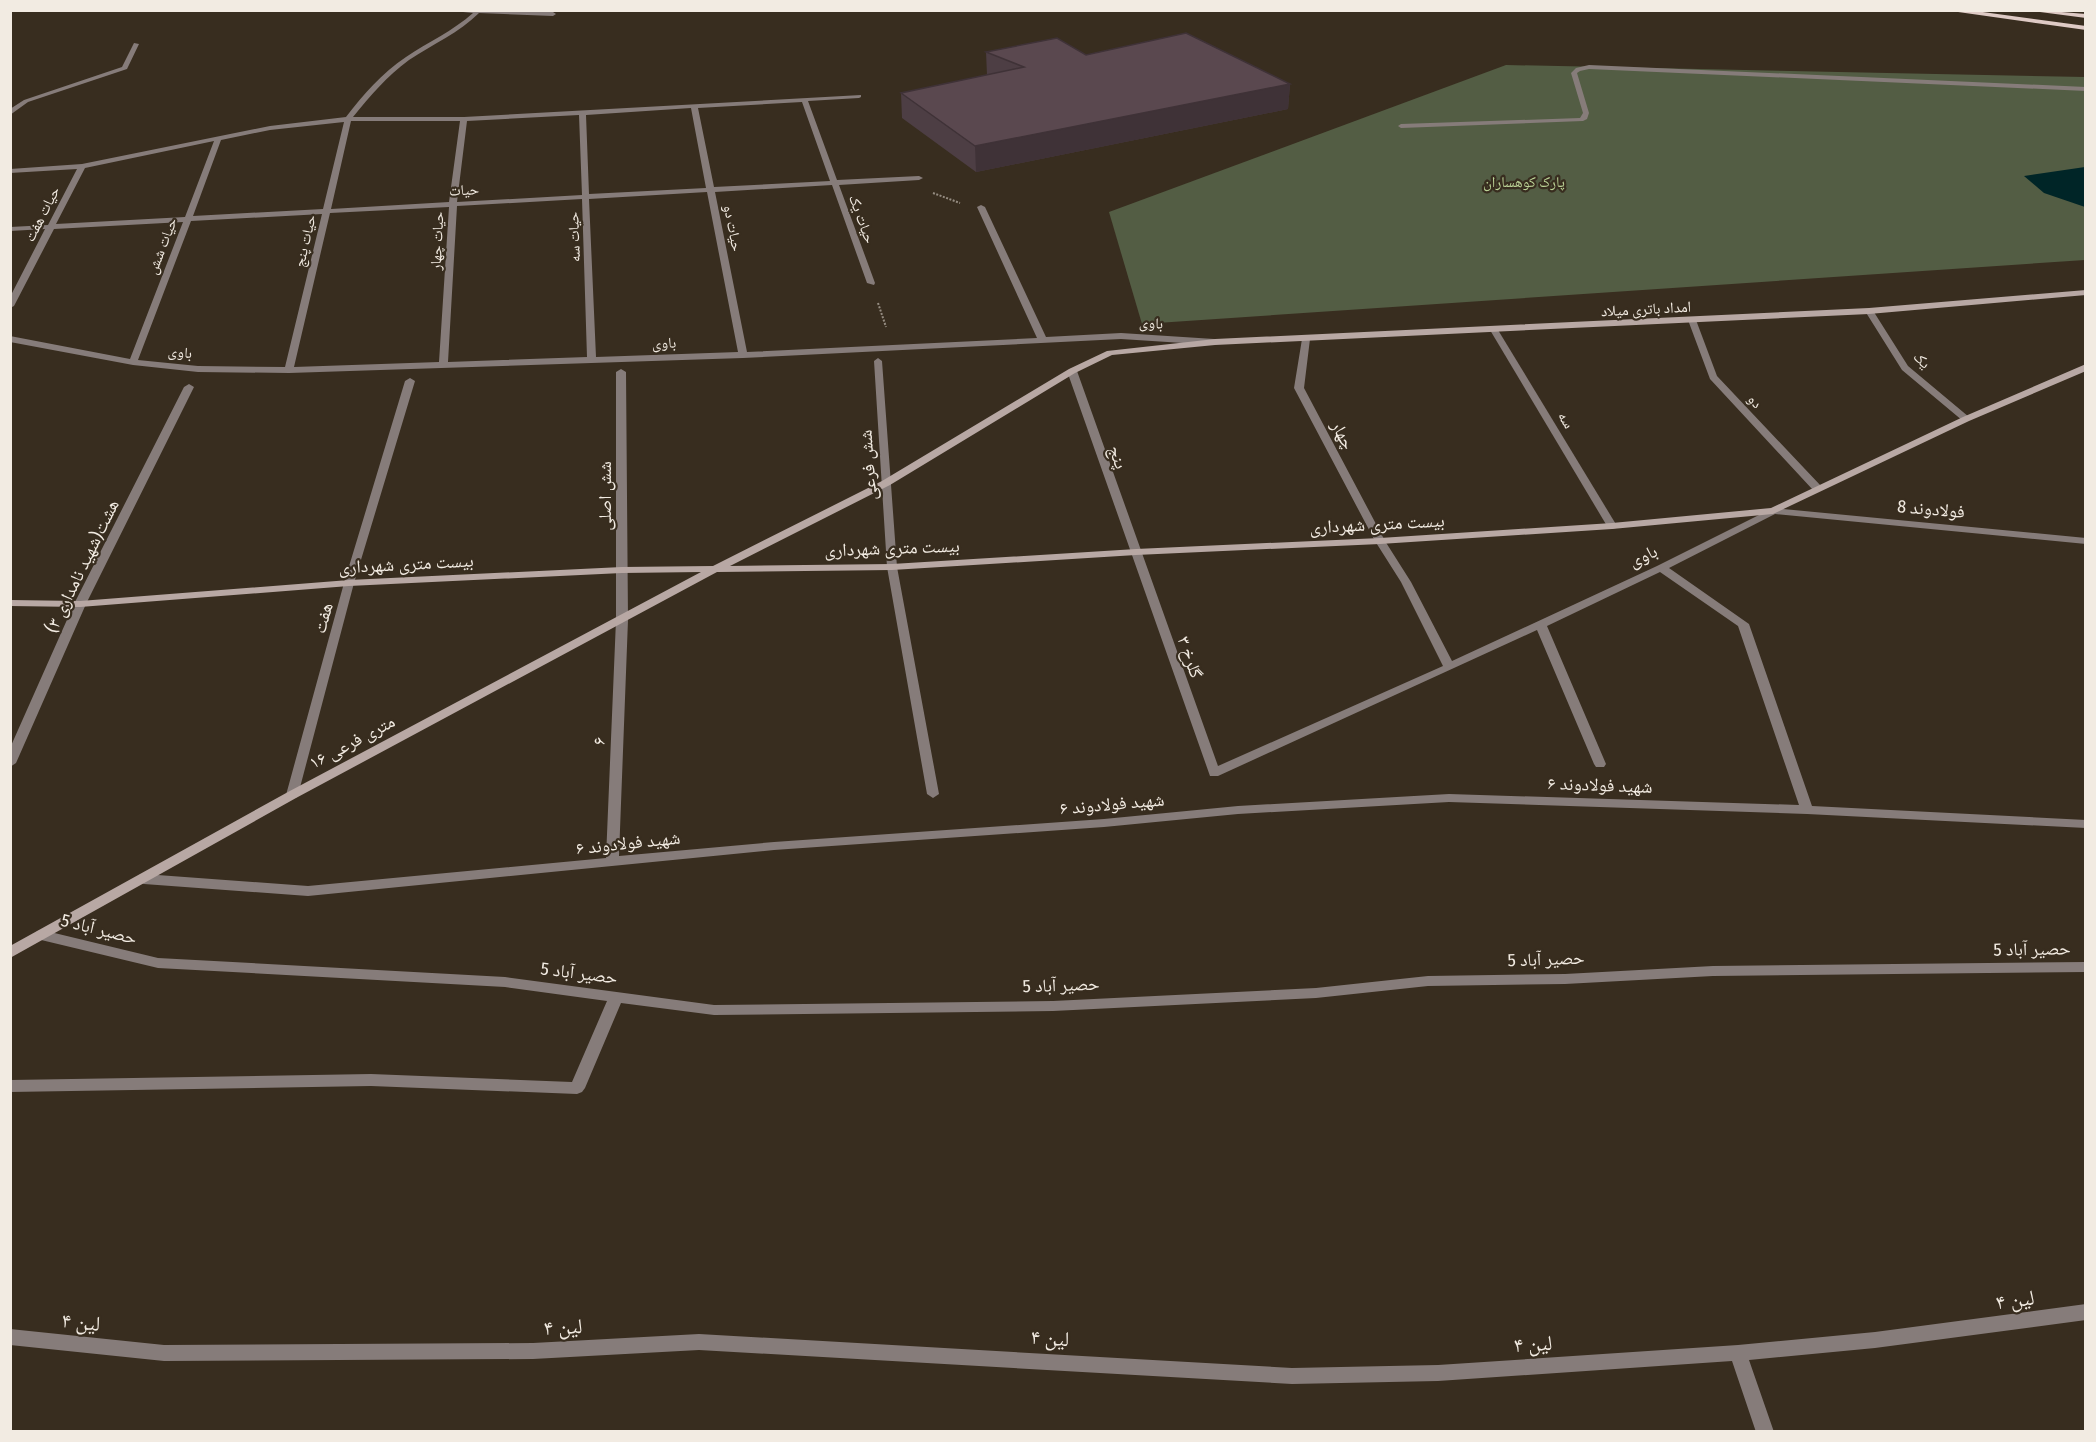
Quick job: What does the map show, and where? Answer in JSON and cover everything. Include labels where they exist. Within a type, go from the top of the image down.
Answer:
[{"type":"main road","points":[[1947,10],[2085,28]]},
{"type":"main road","points":[[2040,10],[2085,16]]},
{"type":"street","points":[[446,10],[553,14]]},
{"type":"street","points":[[348,119],[373,88],[406,59],[463,27],[477,12]]},
{"type":"street","points":[[10,113],[26,101],[125,68],[136,44]]},
{"type":"street","points":[[1401,126],[1581,120],[1585,118],[1586,113],[1574,73],[1578,69],[1589,68],[2085,89]]},
{"type":"street","points":[[10,171],[82,166],[270,128],[348,119],[464,118],[582,113],[859,96]]},
{"type":"street","name":"حیات یک","points":[[804,99],[871,283]]},
{"type":"street","name":"حیات دو","points":[[694,106],[743,355]]},
{"type":"street","name":"حیات سه","points":[[582,113],[592,360]]},
{"type":"street","name":"حیات چهار","points":[[443,365],[453,204],[464,118]]},
{"type":"street","name":"حیات پنج","points":[[290,370],[348,119]]},
{"type":"street","name":"حیات شش","points":[[133,362],[218,140]]},
{"type":"street","name":"حیات هفت","points":[[10,306],[82,166]]},
{"type":"street","name":"حیات","points":[[10,229],[919,178]]},
{"type":"street","points":[[981,207],[1042,340]]},
{"type":"street","name":"امداد باتری میلاد","points":[[1215,342],[1869,311],[2083,293]]},
{"type":"street","name":"یک","points":[[1869,311],[1905,368],[1966,419]]},
{"type":"street","name":"دو","points":[[1692,320],[1713,377],[1817,488]]},
{"type":"street","name":"سه","points":[[1494,330],[1611,526]]},
{"type":"street","name":"باوی","points":[[10,339],[133,362],[198,369],[290,370],[743,355],[1121,336],[1215,342]]},
{"type":"street","name":"چهار","points":[[1306,339],[1299,388],[1380,541],[1406,582],[1449,667]]},
{"type":"street","name":"باوی","points":[[886,483],[1072,371],[1110,353],[1215,342]]},
{"type":"street","name":"شش فرعی","points":[[878,361],[892,567],[933,794]]},
{"type":"street","name":"باوی","points":[[1214,773],[1449,667],[1660,568],[1817,488],[2085,367]]},
{"type":"street","name":"پنج","points":[[1072,371],[1110,484],[1137,552]]},
{"type":"street","name":"شش اصلی","points":[[621,372],[622,620]]},
{"type":"street","name":"هفت","points":[[292,795],[349,583],[410,381]]},
{"type":"street","name":"هشت(شهید نامداری ۳)","points":[[10,763],[80,604],[189,387]]},
{"type":"street","name":"۱۶ متری فرعی","points":[[10,953],[292,795],[715,569],[886,483]]},
{"type":"street","name":"بیست متری شهرداری","points":[[10,603],[80,604],[349,583],[622,570],[892,567],[1137,552],[1380,541],[1611,526],[1773,511]]},
{"type":"street","name":"فولادوند 8","points":[[1773,511],[2085,541]]},
{"type":"street","name":"گلرخ ۳","points":[[1137,552],[1214,773]]},
{"type":"street","points":[[1660,568],[1743,624],[1807,810]]},
{"type":"street","name":"۶","points":[[612,863],[622,620]]},
{"type":"street","points":[[1540,623],[1600,764]]},
{"type":"street","name":"شهید فولادوند ۶","points":[[144,879],[308,891],[774,846],[1104,824],[1239,810],[1449,798],[1807,810],[2085,824]]},
{"type":"street","name":"حصیر آباد 5","points":[[42,935],[158,963],[494,982],[714,1010],[1053,1006],[1316,993],[1428,981],[1565,979],[1713,970],[2085,968]]},
{"type":"street","points":[[10,1086],[370,1080],[577,1088],[616,997]]},
{"type":"street","name":"لین ۴","points":[[10,1337],[164,1353],[533,1351],[699,1342],[1292,1376],[1438,1374],[1738,1353],[1887,1339],[2085,1312]]},
{"type":"street","points":[[1738,1353],[1765,1431]]},
{"type":"path","points":[[919,178],[934,194],[955,202],[981,207]]},
{"type":"path","points":[[871,283],[894,347]]},
{"type":"green space","name":"پارک کوهساران","points":[[1506,65],[2085,77],[2085,260],[1142,324],[1109,212]]},
{"type":"water","points":[[2085,167],[2085,207],[2044,193],[2024,176]]},
{"type":"building","points":[[1186,33],[1290,84],[975,146],[901,93],[1024,67],[986,52],[1057,38],[1086,55]]}]
